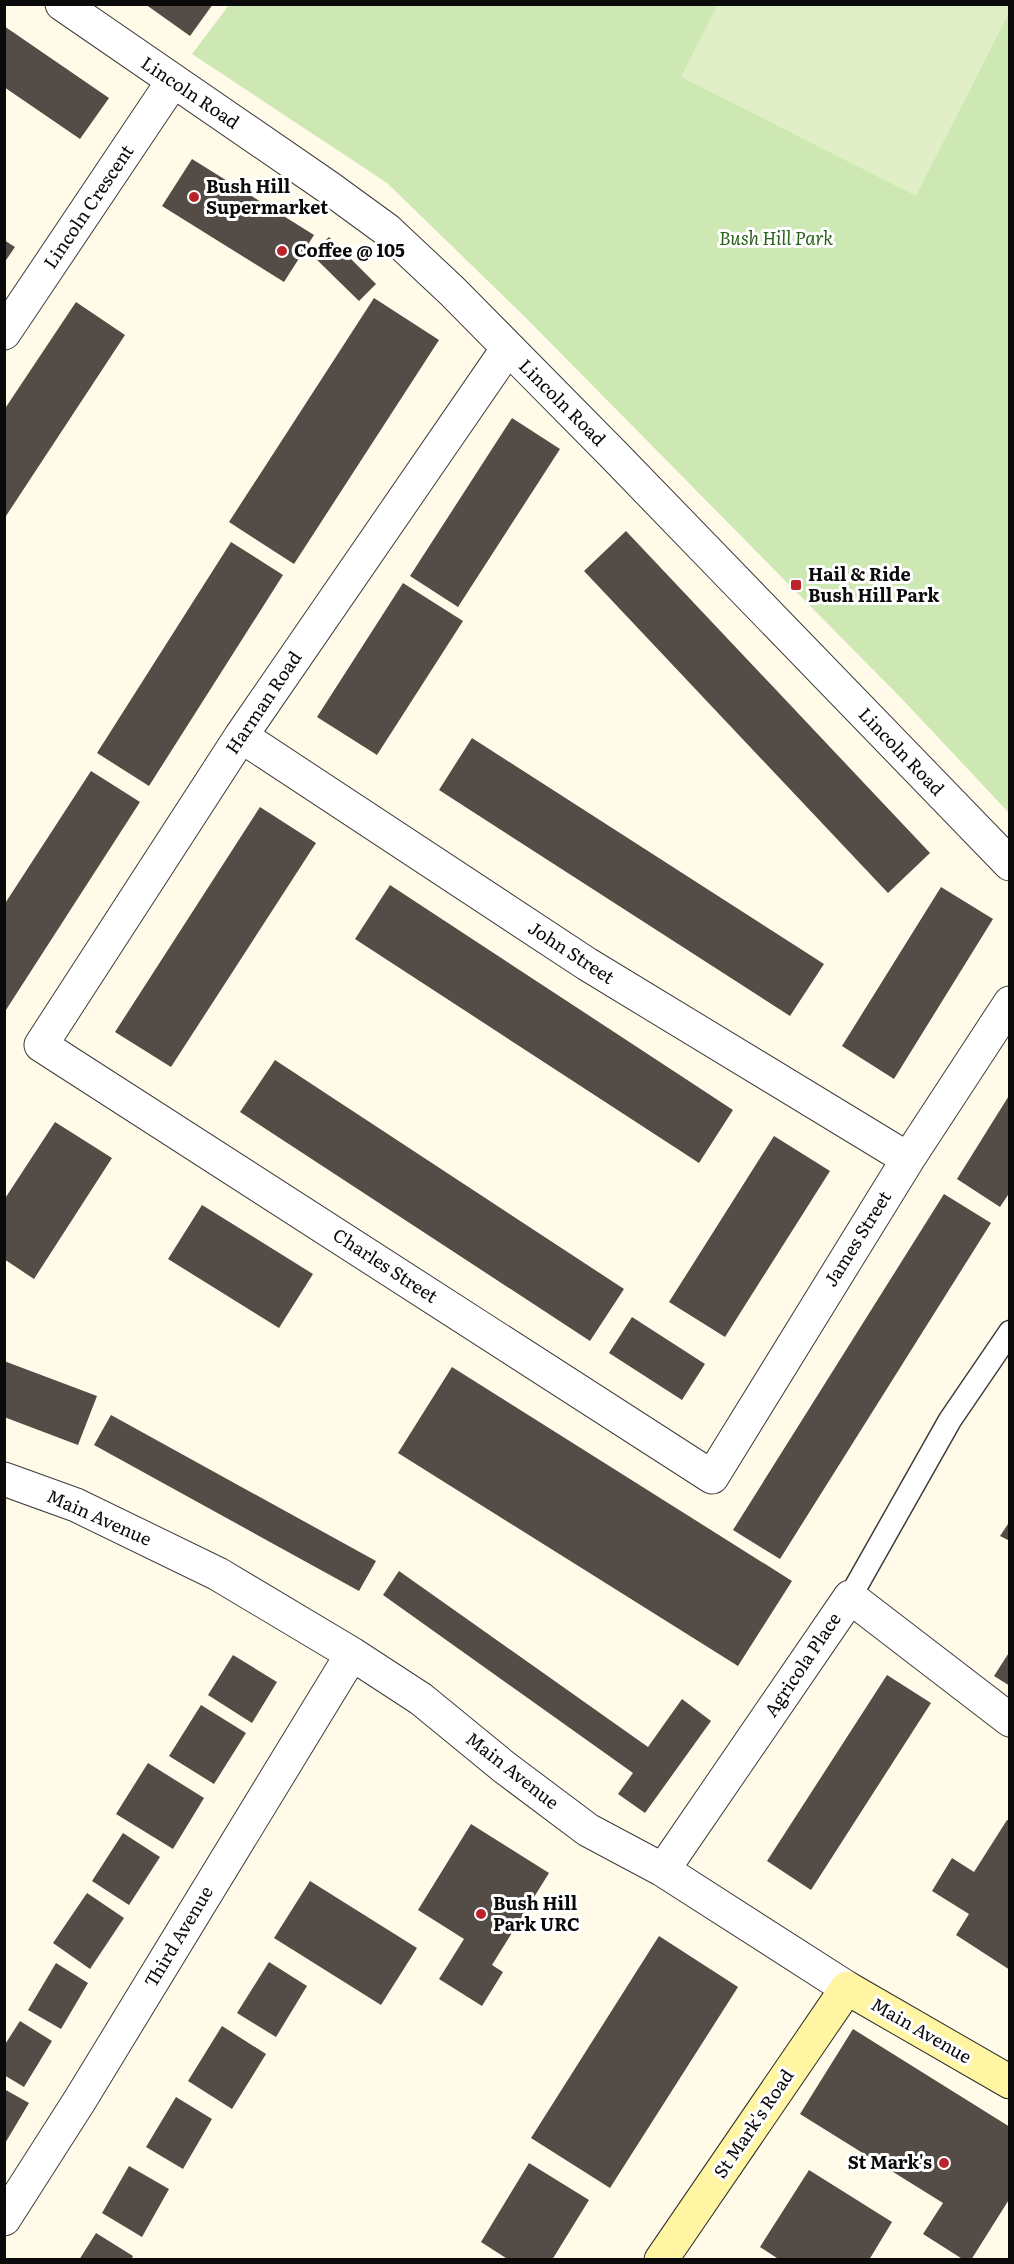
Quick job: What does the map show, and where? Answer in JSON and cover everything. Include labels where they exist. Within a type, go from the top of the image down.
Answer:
[{"type":"street","name":"Lincoln Road","points":[[62,4],[387,230],[452,291],[1010,864]]},
{"type":"street","name":"Lincoln Crescent","points":[[4,333],[173,81]]},
{"type":"street","name":"Harman Road","points":[[58,1057],[41,1045],[241,736],[508,348]]},
{"type":"street","name":"John Street","points":[[241,736],[587,964],[908,1159]]},
{"type":"street","name":"James Street","points":[[712,1477],[908,1159],[1010,1004]]},
{"type":"street","name":"Charles Street","points":[[58,1057],[712,1477]]},
{"type":"street","name":"Main Avenue","points":[[4,1479],[76,1505],[218,1574],[352,1654],[421,1699],[504,1767],[588,1830],[663,1869],[848,1988],[1010,2082]]},
{"type":"street","name":"Agricola Place","points":[[663,1869],[850,1597],[1010,1720]]},
{"type":"street","name":"Third Avenue","points":[[4,2219],[92,2080],[352,1654]]},
{"type":"street","name":"St Mark's Road","points":[[661,2259],[848,1988]]},
{"type":"lane","points":[[850,1597],[950,1420],[1010,1332]]},
{"type":"green space","points":[[718,4],[1009,4],[1010,11],[916,196],[681,77]]},
{"type":"green space","name":"Bush Hill Park","points":[[229,5],[1009,5],[1009,813],[903,700],[523,315],[387,183],[192,54]]},
{"type":"building","points":[[145,4],[213,4],[190,36]]},
{"type":"building","points":[[4,26],[109,98],[80,139],[4,87]]},
{"type":"building","points":[[192,159],[314,235],[284,282],[162,206]]},
{"type":"building","points":[[329,237],[376,284],[359,301],[311,254]]},
{"type":"building","points":[[4,240],[15,247],[4,263]]},
{"type":"building","points":[[374,298],[439,340],[294,564],[229,522]]},
{"type":"building","points":[[76,302],[125,335],[4,519],[4,410]]},
{"type":"building","points":[[512,418],[560,449],[458,607],[410,576]]},
{"type":"building","points":[[626,531],[930,853],[888,893],[584,571]]},
{"type":"building","points":[[231,542],[283,575],[149,786],[97,753]]},
{"type":"building","points":[[403,583],[463,621],[377,755],[317,717]]},
{"type":"building","points":[[472,738],[824,964],[790,1016],[439,790]]},
{"type":"building","points":[[91,771],[140,802],[4,1013],[4,905]]},
{"type":"building","points":[[260,807],[316,843],[171,1067],[115,1032]]},
{"type":"building","points":[[390,885],[733,1110],[699,1163],[355,939]]},
{"type":"building","points":[[941,887],[993,919],[894,1079],[842,1046]]},
{"type":"building","points":[[275,1060],[624,1289],[590,1341],[240,1112]]},
{"type":"building","points":[[1010,1094],[1010,1192],[1000,1207],[957,1179]]},
{"type":"building","points":[[55,1122],[112,1158],[34,1279],[4,1259],[4,1200]]},
{"type":"building","points":[[774,1136],[830,1171],[725,1337],[669,1302]]},
{"type":"building","points":[[944,1194],[991,1223],[780,1559],[733,1530]]},
{"type":"building","points":[[202,1205],[313,1274],[279,1328],[168,1259]]},
{"type":"building","points":[[632,1317],[705,1364],[682,1400],[609,1353]]},
{"type":"building","points":[[4,1361],[97,1396],[78,1445],[4,1417]]},
{"type":"building","points":[[452,1367],[792,1581],[738,1666],[398,1453]]},
{"type":"building","points":[[111,1415],[376,1561],[359,1591],[94,1445]]},
{"type":"building","points":[[1010,1521],[1010,1541],[1000,1536]]},
{"type":"building","points":[[399,1571],[648,1747],[682,1699],[711,1721],[645,1813],[618,1794],[633,1773],[383,1595]]},
{"type":"building","points":[[1010,1651],[1010,1686],[994,1676]]},
{"type":"building","points":[[233,1655],[277,1682],[252,1723],[208,1695]]},
{"type":"building","points":[[887,1675],[931,1703],[811,1890],[767,1861]]},
{"type":"building","points":[[201,1705],[246,1733],[214,1784],[169,1756]]},
{"type":"building","points":[[148,1763],[204,1798],[173,1849],[116,1814]]},
{"type":"building","points":[[1007,1820],[1010,1821],[1010,1970],[956,1935],[969,1914],[932,1891],[952,1858],[974,1872]]},
{"type":"building","points":[[471,1824],[549,1873],[492,1965],[503,1972],[482,2006],[439,1979],[464,1939],[418,1910]]},
{"type":"building","points":[[123,1833],[160,1857],[129,1905],[92,1881]]},
{"type":"building","points":[[310,1881],[417,1948],[381,2005],[274,1938]]},
{"type":"building","points":[[87,1893],[124,1918],[90,1969],[53,1943]]},
{"type":"building","points":[[659,1936],[738,1987],[610,2188],[531,2138]]},
{"type":"building","points":[[269,1962],[307,1986],[276,2037],[237,2013]]},
{"type":"building","points":[[56,1963],[88,1983],[61,2029],[28,2010]]},
{"type":"building","points":[[20,2021],[52,2041],[24,2087],[4,2075],[4,2046]]},
{"type":"building","points":[[222,2026],[266,2054],[232,2109],[188,2081]]},
{"type":"building","name":"St Mark's","points":[[853,2029],[1010,2127],[1010,2198],[971,2260],[964,2260],[923,2234],[943,2203],[800,2114]]},
{"type":"building","points":[[4,2089],[29,2103],[4,2145]]},
{"type":"building","points":[[176,2097],[212,2119],[183,2169],[146,2147]]},
{"type":"building","points":[[529,2163],[589,2200],[552,2260],[509,2260],[481,2242]]},
{"type":"building","points":[[129,2166],[169,2189],[142,2237],[102,2213]]},
{"type":"building","points":[[809,2170],[892,2222],[869,2260],[780,2260],[760,2247]]},
{"type":"building","points":[[96,2233],[133,2256],[131,2260],[79,2260]]},
{"type":"place","name":"Bush Hill Supermarket","points":[[194,197]]},
{"type":"place","name":"Coffee @ 105","points":[[282,251]]},
{"type":"place","name":"Hail & Ride Bush Hill Park","points":[[796,585]]},
{"type":"place","name":"Bush Hill Park URC","points":[[481,1914]]},
{"type":"place","name":"St Mark's","points":[[944,2163]]}]
